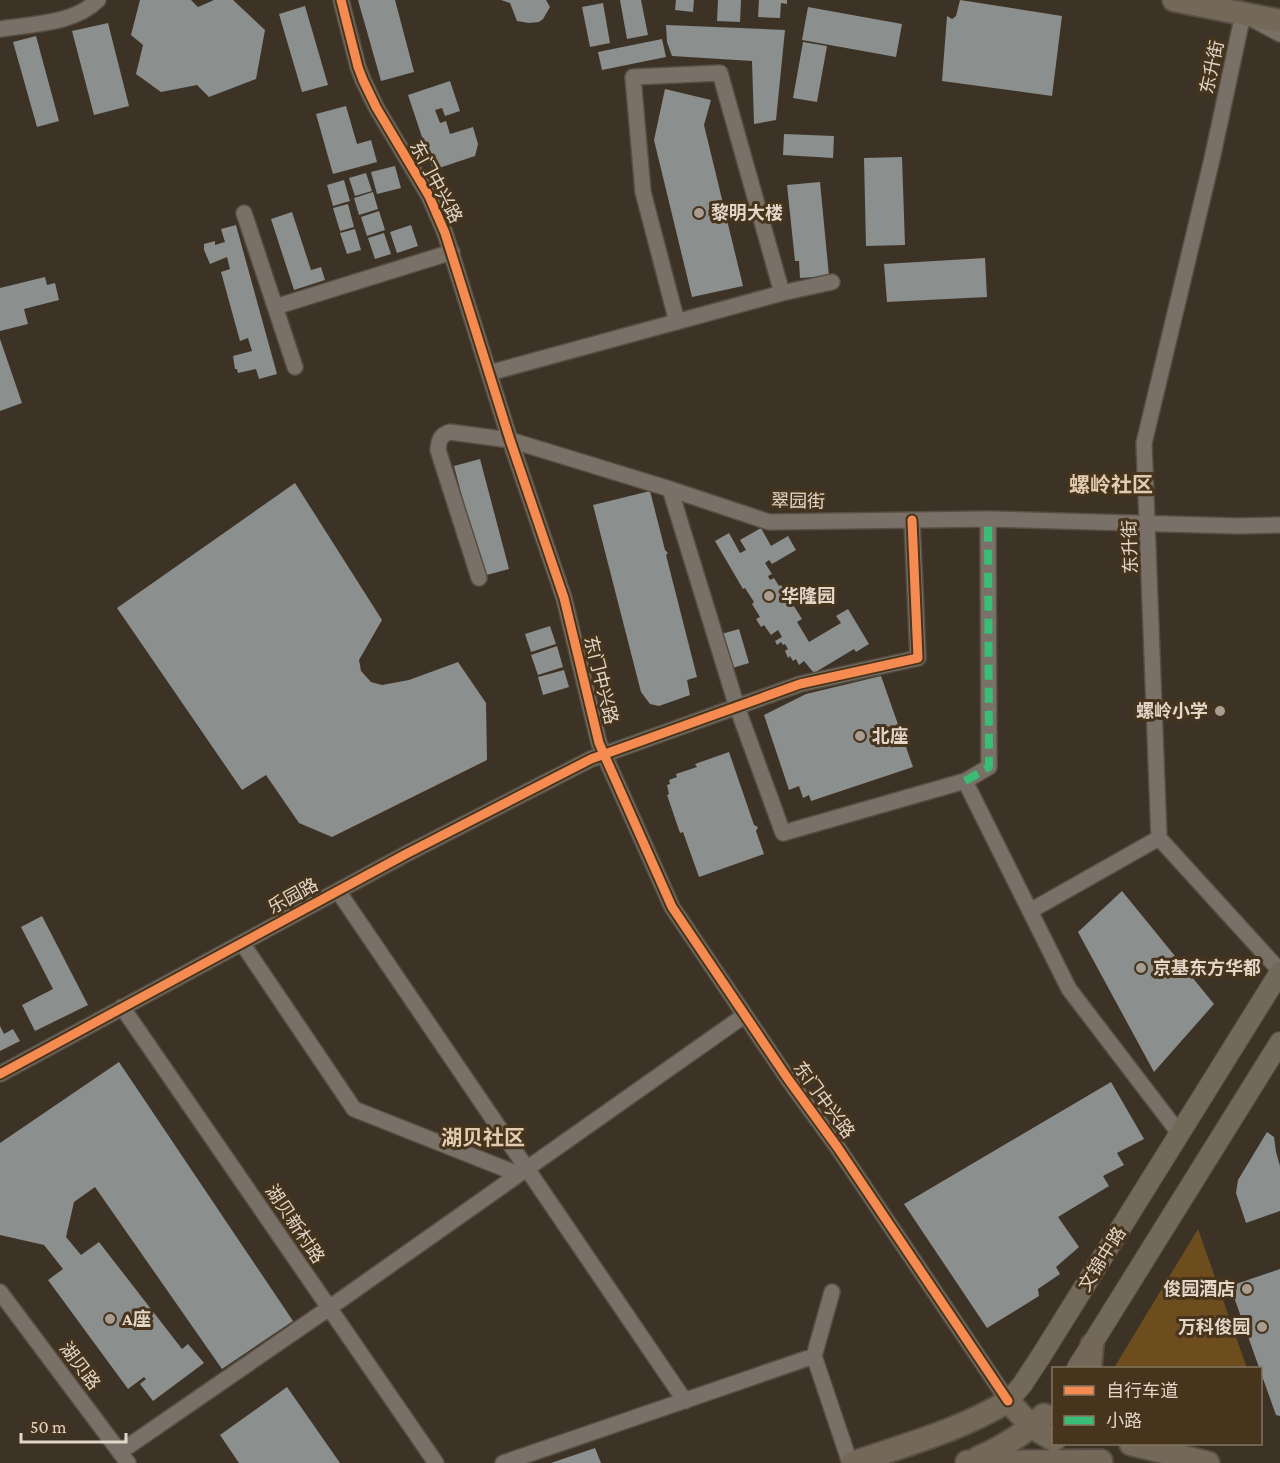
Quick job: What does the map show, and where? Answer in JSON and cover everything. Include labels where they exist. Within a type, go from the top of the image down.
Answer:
[{"type":"highway","points":[[1174,0],[1280,21]]},
{"type":"highway","points":[[1089,1367],[1092,1345]]},
{"type":"highway","points":[[1008,1401],[1046,1415]]},
{"type":"highway","name":"文锦中路","points":[[851,1463],[965,1424],[1008,1401]]},
{"type":"highway","points":[[1046,1415],[1052,1436]]},
{"type":"highway","points":[[966,1463],[1004,1447],[1046,1415]]},
{"type":"highway","points":[[1065,1445],[1104,1462]]},
{"type":"highway","points":[[1139,1445],[1208,1463]]},
{"type":"highway","points":[[966,1463],[1104,1462]]},
{"type":"main road","name":"文锦中路","points":[[1008,1401],[1038,1360],[1280,972]]},
{"type":"main road","name":"文锦中路","points":[[1078,1367],[1280,1042]]},
{"type":"street","points":[[0,29],[62,19],[89,8],[98,0]]},
{"type":"street","name":"东门中兴路","points":[[342,0],[363,80],[376,107],[429,196],[452,252],[510,440],[564,598],[599,743],[672,907],[1008,1401]]},
{"type":"street","points":[[1243,14],[1280,34]]},
{"type":"street","name":"东升街","points":[[1159,838],[1144,443],[1212,159],[1243,14]]},
{"type":"street","points":[[677,322],[643,192],[633,77],[720,74],[782,293]]},
{"type":"street","points":[[244,213],[295,367]]},
{"type":"street","points":[[275,307],[452,252]]},
{"type":"street","points":[[489,373],[782,293],[832,282]]},
{"type":"street","name":"翠园街","points":[[479,578],[438,450],[439,440],[444,434],[450,432],[510,440],[770,522],[988,519],[1238,526],[1280,525]]},
{"type":"street","points":[[670,489],[736,707],[783,833],[965,781],[989,767],[988,519]]},
{"type":"street","name":"乐园路","points":[[0,1074],[406,854],[581,765],[800,684],[918,658],[912,520]]},
{"type":"street","points":[[965,781],[1069,988],[1179,1133]]},
{"type":"street","points":[[1030,911],[1159,838],[1280,972]]},
{"type":"street","points":[[338,891],[522,1172],[685,1401]]},
{"type":"street","points":[[242,943],[354,1109],[522,1172]]},
{"type":"street","name":"湖贝新村路","points":[[122,1007],[436,1463]]},
{"type":"street","points":[[124,1458],[329,1308],[745,1015]]},
{"type":"street","name":"湖贝路","points":[[0,1292],[124,1458]]},
{"type":"street","points":[[832,1292],[814,1356],[851,1463]]},
{"type":"street","points":[[503,1463],[814,1356]]},
{"type":"shaded area","points":[[1198,1229],[1247,1367],[1115,1367]]},
{"type":"building","points":[[140,0],[191,0],[198,7],[214,0],[233,0],[265,30],[256,79],[209,97],[197,85],[161,92],[136,74],[143,45],[131,35]]},
{"type":"building","points":[[358,0],[395,0],[414,72],[381,81]]},
{"type":"building","points":[[501,0],[546,0],[550,7],[543,19],[529,23],[517,21],[510,3]]},
{"type":"building","points":[[620,0],[641,0],[648,35],[627,39]]},
{"type":"building","points":[[676,0],[694,0],[693,12],[675,10]]},
{"type":"building","points":[[718,0],[741,0],[740,22],[717,21]]},
{"type":"building","points":[[759,0],[787,0],[787,4],[781,3],[780,18],[758,17]]},
{"type":"building","points":[[960,0],[1062,16],[1052,96],[942,81],[947,16],[952,19],[956,16]]},
{"type":"building","points":[[603,3],[610,43],[590,47],[582,7]]},
{"type":"building","points":[[305,6],[328,85],[302,92],[279,14]]},
{"type":"building","points":[[808,7],[902,24],[896,57],[802,40]]},
{"type":"building","points":[[108,23],[129,106],[94,115],[72,31]]},
{"type":"building","points":[[666,25],[785,30],[776,120],[754,124],[752,61],[672,56],[667,42]]},
{"type":"building","points":[[36,36],[59,121],[37,127],[13,42]]},
{"type":"building","points":[[662,39],[666,57],[602,70],[598,52]]},
{"type":"building","points":[[803,42],[827,46],[817,102],[793,98]]},
{"type":"building","points":[[450,81],[460,111],[445,116],[442,108],[435,110],[440,123],[446,121],[450,134],[473,127],[478,144],[475,156],[433,170],[408,95]]},
{"type":"building","name":"黎明大楼","points":[[665,89],[711,100],[704,125],[743,286],[692,297],[654,140]]},
{"type":"building","points":[[346,106],[357,144],[371,140],[377,162],[333,174],[316,114]]},
{"type":"building","points":[[784,134],[834,136],[833,158],[783,155]]},
{"type":"building","points":[[902,157],[905,245],[866,246],[864,158]]},
{"type":"building","points":[[395,166],[401,188],[377,194],[371,172]]},
{"type":"building","points":[[366,173],[372,191],[355,196],[349,178]]},
{"type":"building","points":[[344,180],[350,201],[333,206],[327,185]]},
{"type":"building","points":[[820,182],[829,276],[800,278],[799,261],[795,261],[787,185]]},
{"type":"building","points":[[373,192],[378,209],[359,215],[354,198]]},
{"type":"building","points":[[348,204],[354,227],[340,231],[333,208]]},
{"type":"building","points":[[379,211],[385,230],[367,236],[361,217]]},
{"type":"building","points":[[292,212],[311,270],[321,267],[325,280],[294,290],[271,219]]},
{"type":"building","points":[[236,225],[277,374],[259,379],[256,369],[238,373],[235,369],[233,356],[252,351],[248,338],[240,341],[221,272],[230,269],[227,257],[210,264],[204,250],[204,244],[215,241],[215,245],[225,242],[221,229]]},
{"type":"building","points":[[411,225],[418,246],[397,253],[390,232]]},
{"type":"building","points":[[355,229],[361,250],[347,254],[340,233]]},
{"type":"building","points":[[384,233],[391,254],[375,259],[368,238]]},
{"type":"building","points":[[985,258],[987,297],[887,302],[884,264]]},
{"type":"building","points":[[45,277],[47,285],[55,283],[59,300],[24,309],[28,324],[0,331],[0,288]]},
{"type":"building","points":[[0,339],[22,403],[0,411]]},
{"type":"building","points":[[480,459],[509,569],[483,576],[454,466]]},
{"type":"building","points":[[295,483],[382,620],[359,660],[361,671],[371,682],[382,685],[409,680],[458,662],[486,703],[487,760],[332,837],[299,823],[266,775],[242,790],[117,608]]},
{"type":"building","points":[[650,491],[665,550],[668,553],[666,555],[697,677],[687,680],[690,695],[659,706],[650,704],[641,692],[593,505]]},
{"type":"building","name":"华隆园","points":[[761,528],[771,546],[788,536],[796,550],[772,564],[769,560],[765,563],[772,574],[768,576],[770,580],[774,578],[779,586],[781,585],[802,619],[797,622],[809,642],[841,623],[836,616],[848,609],[869,644],[856,652],[854,649],[814,673],[804,661],[799,665],[796,659],[793,661],[790,656],[788,658],[785,651],[788,649],[785,644],[781,642],[777,645],[775,641],[782,637],[778,630],[771,635],[764,625],[761,627],[756,619],[760,617],[752,604],[754,602],[745,588],[743,589],[715,541],[729,533],[740,553],[746,550],[740,540]]},
{"type":"building","points":[[550,626],[556,644],[531,652],[525,634]]},
{"type":"building","points":[[739,629],[749,663],[729,669],[718,635]]},
{"type":"building","points":[[557,646],[563,667],[538,675],[531,655]]},
{"type":"building","points":[[564,670],[569,687],[543,695],[538,677]]},
{"type":"building","points":[[881,676],[913,767],[811,801],[809,795],[803,798],[799,786],[789,790],[764,715],[806,694]]},
{"type":"building","points":[[729,752],[754,825],[758,827],[756,831],[764,854],[699,877],[683,832],[680,833],[667,795],[669,794],[667,785],[670,784],[669,780],[677,777],[676,774],[697,767],[695,764]]},
{"type":"building","name":"京基东方华都","points":[[1122,891],[1214,1004],[1154,1072],[1078,932]]},
{"type":"building","points":[[42,916],[88,1005],[35,1031],[22,1005],[53,989],[21,927]]},
{"type":"building","points":[[0,1026],[4,1034],[13,1029],[20,1041],[0,1051]]},
{"type":"building","points":[[119,1062],[293,1321],[222,1369],[95,1187],[74,1202],[66,1237],[81,1255],[99,1242],[182,1349],[188,1344],[204,1363],[153,1401],[140,1384],[146,1379],[144,1377],[128,1389],[48,1280],[63,1269],[44,1245],[0,1235],[0,1143]]},
{"type":"building","points":[[1111,1082],[1144,1139],[1117,1153],[1124,1165],[1103,1176],[1109,1186],[1058,1217],[1079,1247],[1056,1267],[1060,1274],[1038,1289],[1039,1296],[987,1328],[904,1204]]},
{"type":"building","points":[[1267,1132],[1274,1137],[1280,1166],[1280,1211],[1246,1223],[1236,1193],[1238,1180]]},
{"type":"building","name":"万科俊园","points":[[1280,1269],[1280,1416],[1276,1415],[1262,1376],[1262,1367],[1259,1367],[1230,1286]]},
{"type":"building","points":[[287,1387],[340,1463],[239,1463],[220,1435]]},
{"type":"building","points":[[595,1448],[601,1463],[551,1463]]},
{"type":"marked path","points":[[965,781],[989,767],[988,519]]},
{"type":"cycle path","points":[[341,0],[363,80],[376,107],[429,196],[445,233],[510,440],[564,598],[599,743],[672,907],[1008,1401]]},
{"type":"cycle path","points":[[0,1074],[406,854],[591,759],[800,684],[918,658],[912,520]]},
{"type":"place","name":"黎明大楼","points":[[699,213]]},
{"type":"place","name":"华隆园","points":[[769,596]]},
{"type":"place","name":"螺岭小学","points":[[1220,711]]},
{"type":"place","name":"北座","points":[[860,736]]},
{"type":"place","name":"京基东方华都","points":[[1141,968]]},
{"type":"place","name":"俊园酒店","points":[[1247,1289]]},
{"type":"place","name":"A座","points":[[110,1319]]},
{"type":"place","name":"万科俊园","points":[[1262,1327]]},
{"type":"district","name":"螺岭社区","points":[[1111,485]]},
{"type":"district","name":"湖贝社区","points":[[483,1138]]}]
